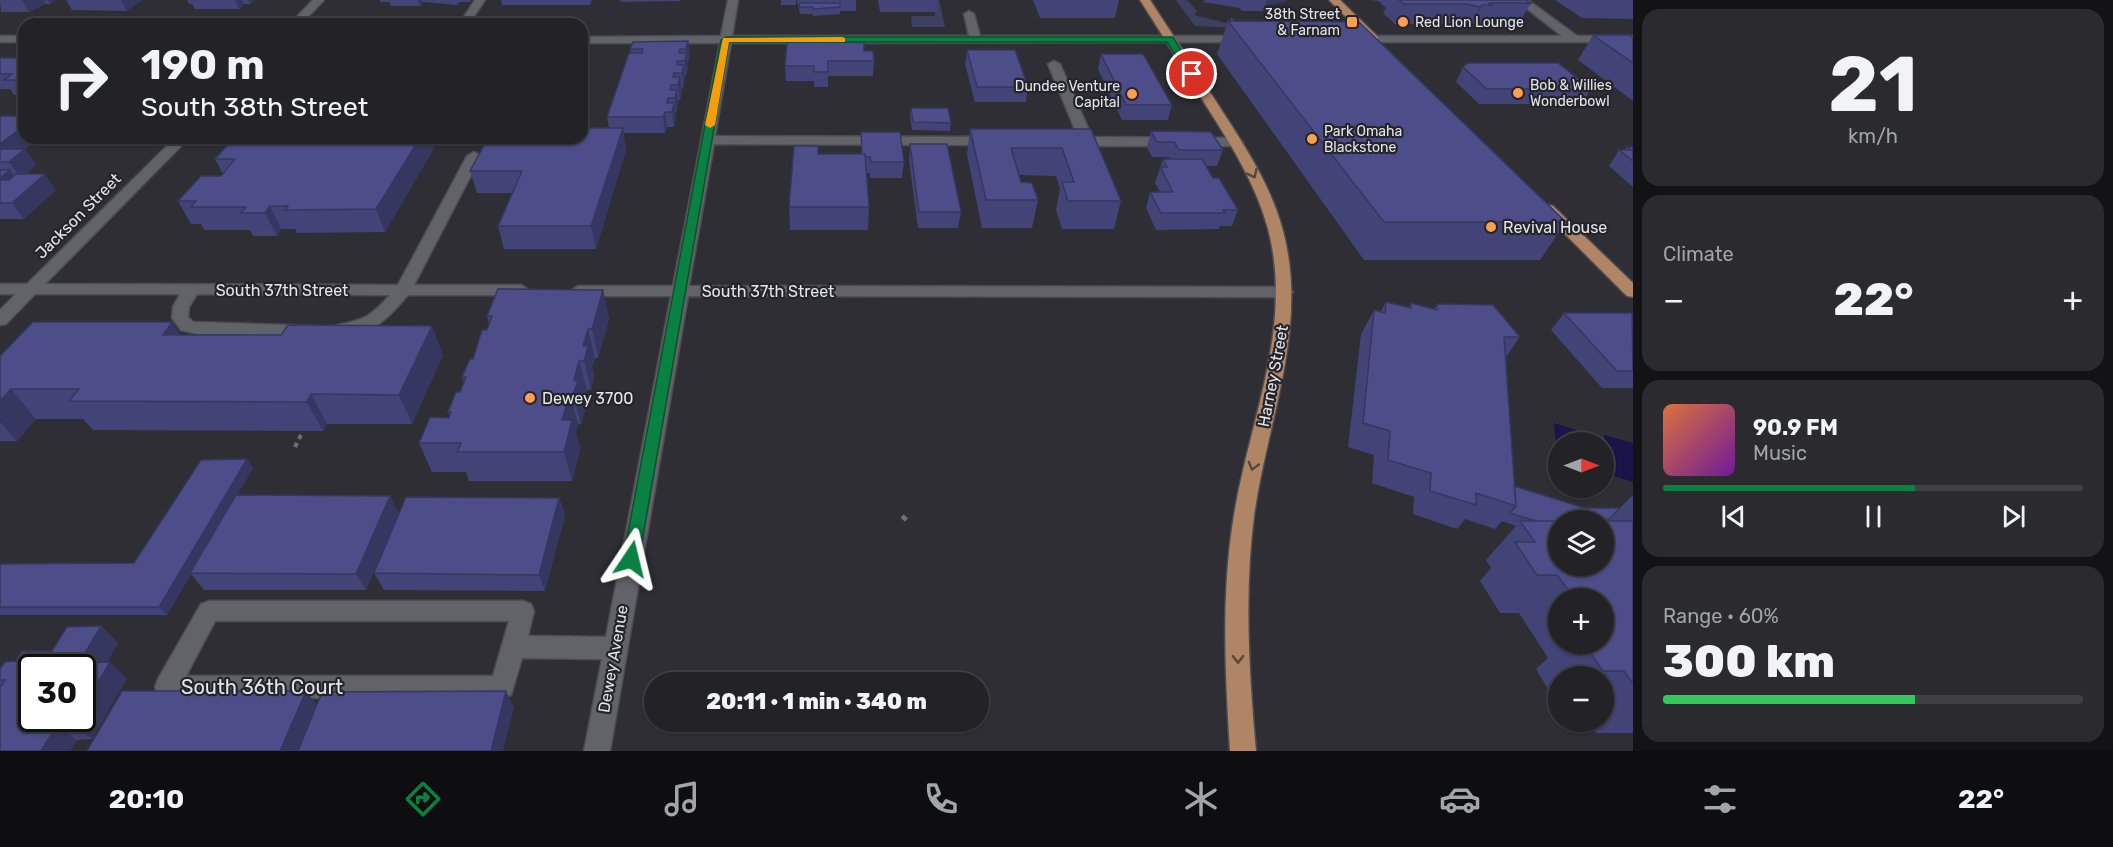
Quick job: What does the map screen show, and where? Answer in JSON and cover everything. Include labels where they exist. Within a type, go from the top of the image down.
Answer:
[{"type":"main road","name":"Harney Street","points":[[1145,0],[1236,142],[1269,208],[1282,262],[1285,292],[1278,367],[1251,475],[1239,568],[1238,668],[1244,751]]},
{"type":"main road","points":[[1334,0],[1388,52]]},
{"type":"main road","points":[[1537,198],[1626,278],[1633,292]]},
{"type":"street","points":[[302,18],[319,0]]},
{"type":"street","points":[[468,18],[480,0]]},
{"type":"street","name":"Dewey Avenue","points":[[597,751],[733,0]]},
{"type":"street","points":[[1521,0],[1574,39]]},
{"type":"street","points":[[969,14],[976,40]]},
{"type":"street","points":[[0,39],[18,39]]},
{"type":"street","points":[[588,40],[1261,39]]},
{"type":"street","points":[[1342,39],[1633,39]]},
{"type":"street","points":[[1054,64],[1087,142]]},
{"type":"street","points":[[707,140],[1004,141]]},
{"type":"street","points":[[1063,141],[1236,142]]},
{"type":"street","name":"Jackson Street","points":[[0,320],[176,144]]},
{"type":"street","points":[[190,290],[181,307],[180,318],[187,326],[344,331],[362,327],[381,315],[403,290],[474,156]]},
{"type":"street","name":"South 37th Street","points":[[0,289],[541,291]]},
{"type":"street","name":"South 37th Street","points":[[564,291],[1285,292]]},
{"type":"street","name":"South 36th Court","points":[[209,611],[523,611],[513,647],[502,687],[167,687],[209,611]]},
{"type":"street","points":[[513,647],[615,648]]},
{"type":"path","points":[[295,447],[301,435]]},
{"type":"path","points":[[902,516],[911,524]]},
{"type":"shaded area","points":[[934,0],[939,0],[945,27],[912,27],[911,16],[935,16]]},
{"type":"shaded area","points":[[1176,0],[1187,0],[1197,11],[1194,15],[1226,23],[1232,17],[1239,28],[1195,26]]},
{"type":"shaded area","points":[[1554,423],[1576,432],[1555,432]]},
{"type":"shaded area","points":[[1614,438],[1633,443],[1633,482],[1614,476]]},
{"type":"building","points":[[1399,0],[1526,0],[1531,3],[1489,3],[1492,5],[1480,7],[1467,4],[1404,4]]},
{"type":"building","points":[[800,3],[840,3],[840,7],[813,9],[813,7],[799,7]]},
{"type":"building","points":[[1228,21],[1359,22],[1566,222],[1384,222]]},
{"type":"building","points":[[1593,35],[1629,35],[1633,38],[1633,63]]},
{"type":"building","points":[[688,41],[686,49],[680,49],[679,53],[686,53],[685,61],[677,61],[677,65],[684,65],[682,73],[674,73],[673,77],[680,77],[678,85],[671,85],[670,90],[677,90],[675,98],[668,98],[667,103],[674,103],[672,112],[665,112],[663,117],[607,117],[629,53],[642,53],[643,49],[630,49],[633,42]]},
{"type":"building","points":[[787,41],[864,42],[864,51],[873,51],[874,61],[828,61],[828,72],[814,72],[814,66],[785,66]]},
{"type":"building","points":[[967,50],[1015,50],[1028,87],[977,87]]},
{"type":"building","points":[[1101,54],[1143,54],[1172,105],[1126,105]]},
{"type":"building","points":[[0,58],[18,58],[18,80],[4,80],[12,74],[0,74]]},
{"type":"building","points":[[1468,63],[1558,63],[1591,89],[1487,89],[1463,67]]},
{"type":"building","points":[[911,108],[948,108],[951,123],[913,122]]},
{"type":"building","points":[[0,116],[18,116],[18,130],[0,144]]},
{"type":"building","points":[[588,128],[623,128],[591,226],[498,226],[522,171],[470,171],[485,144],[588,144]]},
{"type":"building","points":[[970,129],[1091,129],[1121,201],[1068,201],[1062,182],[1074,182],[1062,148],[1011,148],[1021,182],[1032,183],[1038,200],[986,200]]},
{"type":"building","points":[[1151,131],[1211,132],[1223,150],[1179,150],[1174,142],[1157,142]]},
{"type":"building","points":[[861,132],[900,132],[904,162],[871,162],[870,157],[862,154]]},
{"type":"building","points":[[229,144],[416,144],[376,209],[285,210],[288,206],[270,206],[265,213],[241,213],[246,207],[191,207],[196,201],[178,201],[201,176],[221,176],[235,159],[215,159]]},
{"type":"building","points":[[910,144],[947,144],[961,212],[919,212]]},
{"type":"building","points":[[794,146],[818,146],[818,154],[865,154],[869,207],[789,207]]},
{"type":"building","points":[[0,149],[25,149],[9,162],[0,162]]},
{"type":"building","points":[[1619,150],[1633,150],[1633,161]]},
{"type":"building","points":[[1163,159],[1202,159],[1213,178],[1219,178],[1238,210],[1223,210],[1225,213],[1161,213],[1150,192],[1173,192],[1160,167],[1167,167]]},
{"type":"building","points":[[0,170],[10,170],[0,178]]},
{"type":"building","points":[[16,174],[45,174],[12,203],[0,203],[0,180],[9,180]]},
{"type":"building","name":"Dewey 3700","points":[[498,289],[603,290],[592,329],[588,329],[583,346],[588,346],[584,361],[579,361],[574,380],[578,381],[573,394],[570,394],[562,420],[572,420],[564,452],[457,452],[461,443],[419,443],[430,417],[449,418],[451,412],[448,412],[456,392],[460,392],[466,377],[462,377],[470,359],[473,359],[482,330],[487,330],[492,316],[487,316]]},
{"type":"building","points":[[1386,302],[1411,308],[1411,303],[1437,310],[1437,304],[1493,305],[1520,337],[1504,337],[1516,506],[1476,493],[1476,505],[1430,491],[1431,473],[1388,460],[1390,431],[1363,423],[1374,310],[1385,313]]},
{"type":"building","points":[[1564,313],[1632,313],[1633,371],[1617,371]]},
{"type":"building","points":[[33,322],[172,322],[163,335],[281,335],[288,325],[432,326],[399,395],[311,394],[307,402],[69,401],[79,389],[11,389],[0,401],[0,356]]},
{"type":"building","points":[[247,459],[159,607],[0,607],[0,564],[134,563],[201,460]]},
{"type":"building","points":[[1514,486],[1584,508],[1620,508],[1614,514],[1614,510],[1548,510],[1548,521],[1536,521],[1510,513],[1516,506]]},
{"type":"building","points":[[236,495],[390,496],[356,574],[190,573]]},
{"type":"building","points":[[406,497],[559,498],[539,575],[374,573]]},
{"type":"building","points":[[1520,521],[1548,521],[1548,575],[1537,575],[1515,542],[1535,542]]},
{"type":"building","points":[[1614,521],[1633,521],[1633,684],[1624,671],[1614,671],[1614,666],[1599,666],[1591,654],[1614,654],[1614,588],[1567,588],[1558,576],[1614,576]]},
{"type":"building","points":[[101,626],[84,654],[20,654],[22,651],[52,651],[67,627]]},
{"type":"building","points":[[18,658],[18,732],[53,732],[41,751],[0,751],[0,687],[5,680],[0,680],[0,669],[5,662],[16,661]]},
{"type":"building","points":[[96,662],[110,662],[96,686]]},
{"type":"building","points":[[122,691],[306,691],[280,751],[87,751]]},
{"type":"building","points":[[506,691],[491,751],[298,751],[322,692]]},
{"type":"slow traffic","points":[[710,125],[726,40],[842,40]]},
{"type":"place","name":"38th Street & Farnam","points":[[1352,22]]},
{"type":"place","name":"Red Lion Lounge","points":[[1403,22]]},
{"type":"place","name":"Bob & Willies Wonderbowl","points":[[1518,93]]},
{"type":"place","name":"Dundee Venture Capital","points":[[1132,94]]},
{"type":"place","name":"Park Omaha Blackstone","points":[[1312,139]]},
{"type":"place","name":"Revival House","points":[[1491,227]]},
{"type":"place","name":"Dewey 3700","points":[[530,398]]},
{"type":"route","points":[[631,559],[726,40],[1170,39],[1192,74]]}]
